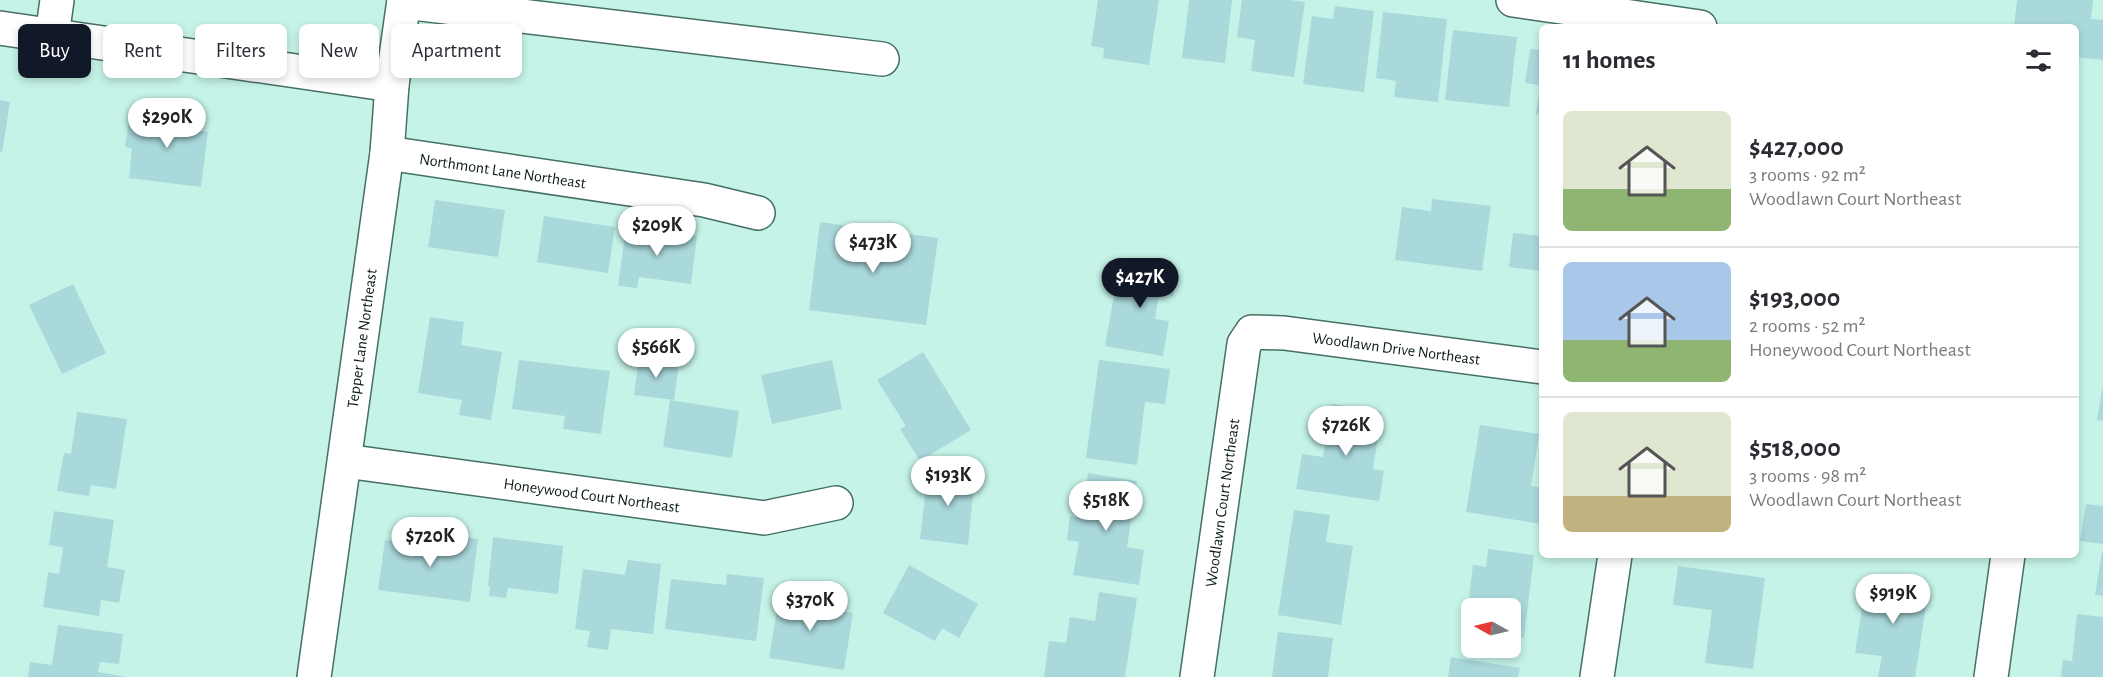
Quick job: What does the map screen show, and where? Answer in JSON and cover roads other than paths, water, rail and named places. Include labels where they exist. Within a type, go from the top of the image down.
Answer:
[{"type":"street","points":[[54,24],[57,0]]},
{"type":"street","points":[[1513,0],[1679,24]]},
{"type":"street","points":[[404,1],[882,59]]},
{"type":"street","name":"Tepper Lane Northeast","points":[[314,677],[387,153],[392,85],[404,1]]},
{"type":"street","points":[[0,28],[18,31]]},
{"type":"street","points":[[91,42],[392,85]]},
{"type":"street","name":"Northmont Lane Northeast","points":[[387,153],[705,200],[758,213]]},
{"type":"street","name":"Woodlawn Drive Northeast","points":[[1252,332],[1284,333],[1539,367]]},
{"type":"street","name":"Woodlawn Court Northeast","points":[[1197,677],[1244,344],[1252,332]]},
{"type":"street","name":"Honeywood Court Northeast","points":[[345,460],[764,518],[836,503]]},
{"type":"street","points":[[1597,677],[1615,558]]},
{"type":"street","points":[[1991,677],[2008,558]]}]
